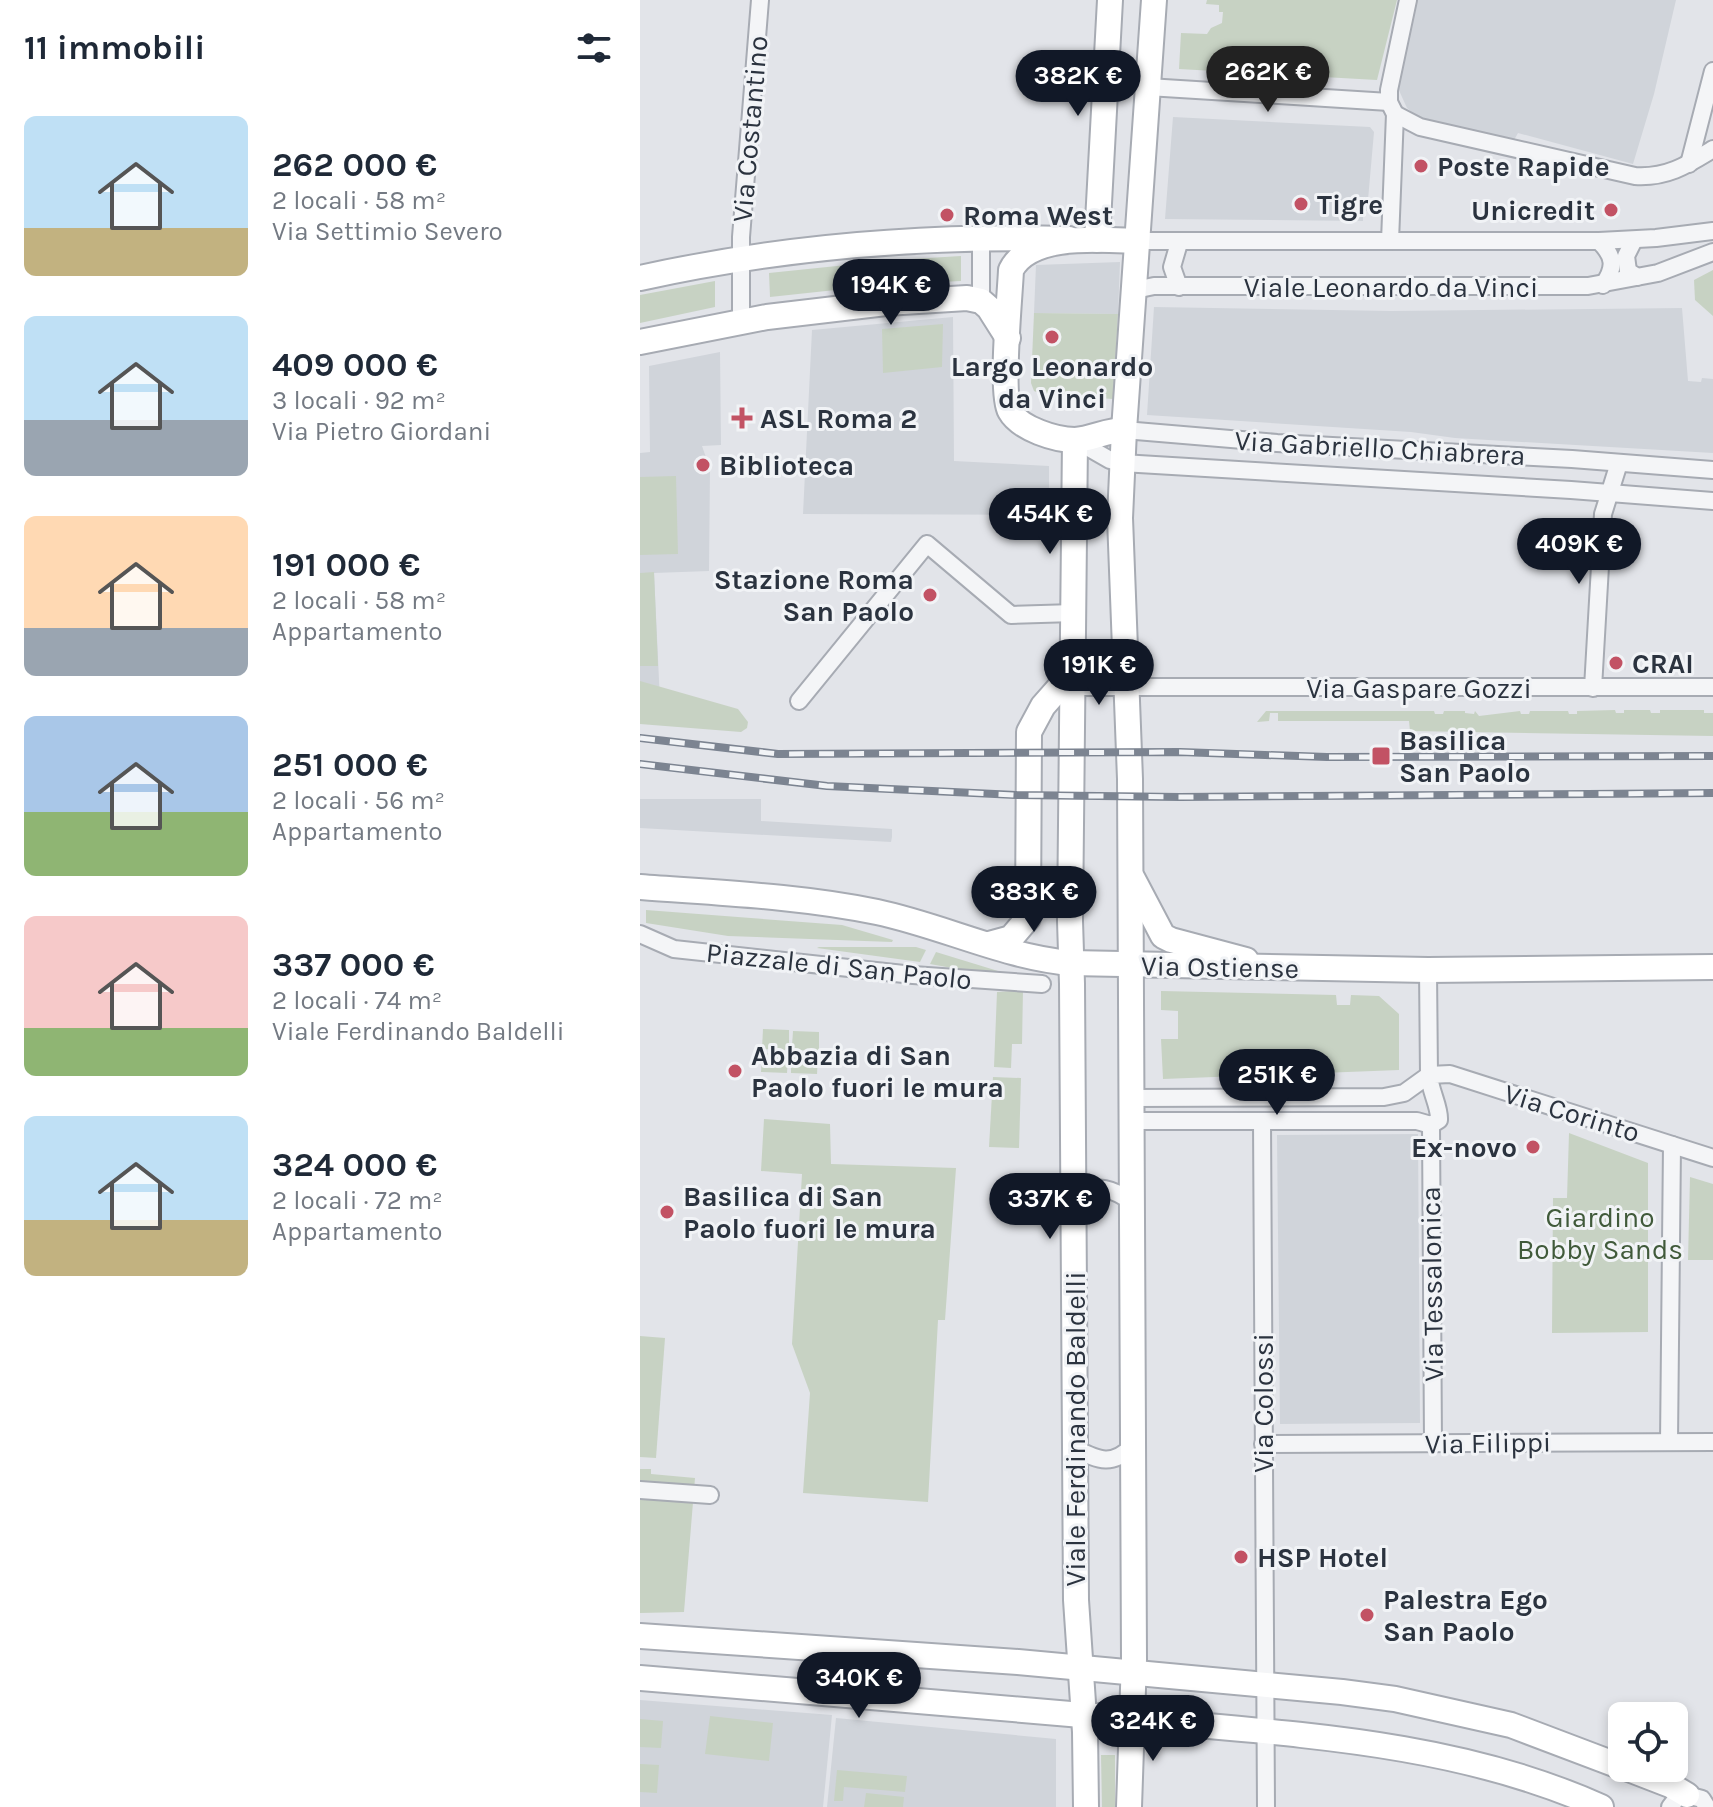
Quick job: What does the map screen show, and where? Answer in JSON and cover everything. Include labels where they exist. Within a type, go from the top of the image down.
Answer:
[{"type":"street","name":"Via Costantino","points":[[740,258],[760,0]]},
{"type":"street","points":[[1097,240],[1110,0]]},
{"type":"street","name":"Viale Ferdinando Baldelli","points":[[1129,1807],[1133,1673],[1133,1203],[1130,779],[1121,544],[1122,463],[1154,0]]},
{"type":"street","points":[[1390,241],[1391,74],[1408,0]]},
{"type":"street","points":[[1689,164],[1713,71]]},
{"type":"street","points":[[1148,87],[1392,108],[1420,127],[1635,176],[1667,174],[1713,149]]},
{"type":"street","name":"Viale Leonardo da Vinci","points":[[1137,241],[1599,241],[1713,231]]},
{"type":"street","points":[[981,237],[981,301]]},
{"type":"street","points":[[640,278],[740,258],[897,241],[981,237],[1137,241]]},
{"type":"street","points":[[1069,239],[1033,250],[1013,266],[1005,386],[1009,411],[1029,429],[1075,440],[1110,460],[1122,463]]},
{"type":"street","points":[[1634,240],[1625,260],[1628,271],[1637,277]]},
{"type":"street","points":[[1599,241],[1609,251],[1613,261],[1611,273],[1603,285]]},
{"type":"street","points":[[1179,243],[1172,267],[1179,287]]},
{"type":"street","name":"Viale Leonardo da Vinci","points":[[1135,290],[1154,286],[1603,285],[1658,273],[1713,252]]},
{"type":"street","points":[[740,258],[741,321]]},
{"type":"street","points":[[640,342],[741,321],[886,303],[967,298],[981,301],[989,308],[1008,338]]},
{"type":"street","points":[[1075,440],[1124,430]]},
{"type":"street","name":"Via Gabriello Chiabrera","points":[[1124,430],[1713,470]]},
{"type":"street","points":[[1164,465],[1158,448],[1166,434]]},
{"type":"street","name":"Viale Ferdinando Baldelli","points":[[1075,440],[1070,921],[1079,1667],[1085,1732],[1086,1807]]},
{"type":"street","points":[[1593,688],[1603,514],[1594,461]]},
{"type":"street","name":"Via Gabriello Chiabrera","points":[[1122,463],[1713,501]]},
{"type":"street","points":[[1601,492],[1619,463]]},
{"type":"street","points":[[799,701],[927,544],[1011,615],[1074,613]]},
{"type":"street","points":[[989,944],[1011,938],[1028,918],[1029,732],[1043,706],[1074,679]]},
{"type":"street","name":"Via Gaspare Gozzi","points":[[1074,679],[1125,687],[1713,687]]},
{"type":"street","points":[[1131,874],[1163,936],[1228,953],[1263,968]]},
{"type":"street","name":"Via Ostiense","points":[[640,887],[830,904],[890,915],[1035,959],[1071,963],[1428,970],[1713,967]]},
{"type":"street","name":"Piazzale di San Paolo","points":[[640,934],[674,949],[913,975],[1042,984]]},
{"type":"street","points":[[1132,1110],[1384,1097],[1404,1093],[1429,1075],[1428,970]]},
{"type":"street","name":"Via Corinto","points":[[1429,1075],[1450,1074],[1713,1158]]},
{"type":"street","name":"Via Tessalonica","points":[[1429,1075],[1431,1092],[1440,1115],[1439,1120],[1431,1125],[1433,1444]]},
{"type":"street","points":[[1132,1110],[1262,1121],[1417,1121],[1431,1125]]},
{"type":"street","name":"Via Colossi","points":[[1262,1121],[1266,1807]]},
{"type":"street","points":[[1669,1442],[1672,1145]]},
{"type":"street","points":[[1074,1191],[1102,1188],[1122,1194],[1133,1203]]},
{"type":"street","name":"Via Filippi","points":[[1263,1444],[1713,1442]]},
{"type":"street","points":[[1076,1449],[1110,1461],[1133,1446]]},
{"type":"street","points":[[640,1490],[710,1495]]},
{"type":"street","points":[[640,1636],[1079,1667],[1377,1696],[1511,1725],[1608,1761]]},
{"type":"street","points":[[640,1678],[1082,1713],[1333,1737],[1456,1761],[1538,1783],[1601,1807]]},
{"type":"street","points":[[1662,1782],[1697,1803]]},
{"type":"shaded area","points":[[1413,0],[1676,0],[1654,94],[1633,164],[1518,133],[1514,140],[1421,120],[1407,108],[1397,86]]},
{"type":"shaded area","points":[[1173,117],[1370,127],[1374,132],[1367,211],[1363,211],[1363,221],[1165,219]]},
{"type":"shaded area","name":"Largo Leonardo da Vinci","points":[[1120,262],[1118,314],[1034,313],[1036,265]]},
{"type":"shaded area","points":[[1154,307],[1392,311],[1682,308],[1688,381],[1713,379],[1713,453],[1147,415]]},
{"type":"shaded area","points":[[953,317],[954,461],[1049,466],[1049,515],[803,514],[812,330]]},
{"type":"shaded area","points":[[720,352],[721,445],[702,446],[710,469],[709,571],[654,573],[661,723],[640,720],[640,453],[650,452],[649,366]]},
{"type":"shaded area","points":[[640,799],[761,799],[761,821],[892,829],[892,837],[891,842],[640,828]]},
{"type":"shaded area","points":[[1418,1134],[1420,1423],[1280,1424],[1277,1135]]},
{"type":"shaded area","points":[[640,1700],[832,1715],[823,1807],[640,1807]]},
{"type":"shaded area","points":[[836,1718],[1056,1739],[1056,1807],[827,1807]]},
{"type":"green space","points":[[1207,0],[1397,0],[1377,80],[1179,69],[1181,33],[1207,34],[1211,28],[1222,23],[1223,12],[1219,12],[1219,5],[1206,4]]},
{"type":"green space","points":[[961,256],[961,281],[882,285],[770,297],[769,273]]},
{"type":"green space","points":[[1713,270],[1713,316],[1695,300],[1694,280]]},
{"type":"green space","points":[[715,281],[715,307],[640,323],[640,295]]},
{"type":"green space","points":[[1034,313],[1118,314],[1113,399],[1034,391],[1031,383]]},
{"type":"green space","points":[[943,324],[942,367],[883,373],[882,329]]},
{"type":"green space","points":[[676,476],[678,554],[640,555],[640,477]]},
{"type":"green space","points":[[654,572],[658,666],[640,666],[640,573]]},
{"type":"green space","points":[[640,681],[738,709],[748,722],[747,728],[741,732],[640,724]]},
{"type":"green space","points":[[1615,710],[1616,713],[1650,710],[1651,713],[1660,713],[1660,710],[1704,710],[1704,713],[1713,713],[1713,736],[1410,731],[1409,721],[1278,721],[1278,713],[1270,713],[1269,721],[1257,722],[1266,711],[1434,711],[1435,714],[1443,714],[1444,711],[1465,711],[1474,714],[1475,711],[1479,716],[1520,711],[1521,714],[1529,714],[1530,711],[1568,711],[1569,714],[1577,714],[1577,711]]},
{"type":"green space","points":[[646,910],[842,925],[893,940],[728,936],[646,923]]},
{"type":"green space","points":[[819,947],[916,947],[926,950],[920,962]]},
{"type":"green space","points":[[936,952],[998,971],[996,976],[930,964]]},
{"type":"green space","points":[[1023,990],[1022,1044],[1012,1044],[1011,1068],[994,1067],[997,992]]},
{"type":"green space","points":[[1161,991],[1336,995],[1337,1005],[1350,1005],[1351,995],[1379,996],[1399,1014],[1399,1070],[1163,1079],[1161,1039],[1178,1039],[1178,1011],[1161,1010]]},
{"type":"green space","points":[[763,1029],[789,1030],[789,1046],[785,1050],[762,1049]]},
{"type":"green space","points":[[793,1031],[819,1032],[819,1051],[796,1050],[792,1046]]},
{"type":"green space","points":[[762,1053],[788,1057],[787,1073],[761,1072]]},
{"type":"green space","points":[[796,1054],[818,1055],[817,1074],[791,1073],[791,1058]]},
{"type":"green space","points":[[993,1077],[1021,1078],[1019,1148],[989,1147]]},
{"type":"green space","points":[[764,1119],[830,1124],[831,1164],[956,1168],[945,1320],[938,1320],[928,1502],[803,1493],[810,1393],[792,1344],[802,1174],[761,1171]]},
{"type":"green space","name":"Giardino Bobby Sands","points":[[1569,1133],[1648,1163],[1648,1332],[1552,1333],[1553,1198],[1567,1198]]},
{"type":"green space","points":[[1690,1177],[1713,1184],[1713,1260],[1688,1260]]},
{"type":"green space","points":[[640,1336],[665,1338],[656,1458],[640,1457]]},
{"type":"green space","points":[[640,1469],[651,1469],[651,1474],[695,1478],[684,1612],[640,1613]]},
{"type":"green space","points":[[710,1716],[773,1723],[769,1761],[705,1754]]},
{"type":"green space","points":[[640,1719],[663,1721],[661,1748],[640,1747]]},
{"type":"green space","points":[[1101,1755],[1115,1755],[1115,1807],[1102,1807]]},
{"type":"green space","points":[[640,1764],[659,1765],[657,1793],[640,1792]]},
{"type":"green space","points":[[837,1770],[907,1776],[905,1792],[844,1787],[843,1801],[834,1801]]},
{"type":"green space","points":[[866,1793],[904,1797],[903,1807],[864,1807]]},
{"type":"railway","points":[[640,738],[778,754],[1180,752],[1327,757],[1713,756]]},
{"type":"railway","points":[[640,764],[827,786],[1016,795],[1180,797],[1713,793]]},
{"type":"place","name":"Poste Rapide","points":[[1421,166]]},
{"type":"place","name":"Tigre","points":[[1301,204]]},
{"type":"place","name":"Unicredit","points":[[1611,210]]},
{"type":"place","name":"Roma West","points":[[947,215]]},
{"type":"place","name":"Largo Leonardo da Vinci","points":[[1052,337]]},
{"type":"place","name":"ASL Roma 2","points":[[742,418]]},
{"type":"place","name":"Biblioteca","points":[[703,465]]},
{"type":"place","name":"Stazione Roma San Paolo","points":[[930,595]]},
{"type":"place","name":"CRAI","points":[[1616,663]]},
{"type":"place","name":"Basilica San Paolo","points":[[1381,756]]},
{"type":"place","name":"Abbazia di San Paolo fuori le mura","points":[[735,1071]]},
{"type":"place","name":"Ex-novo","points":[[1533,1147]]},
{"type":"place","name":"Basilica di San Paolo fuori le mura","points":[[667,1212]]},
{"type":"place","name":"HSP Hotel","points":[[1241,1557]]},
{"type":"place","name":"Palestra Ego San Paolo","points":[[1367,1615]]}]
